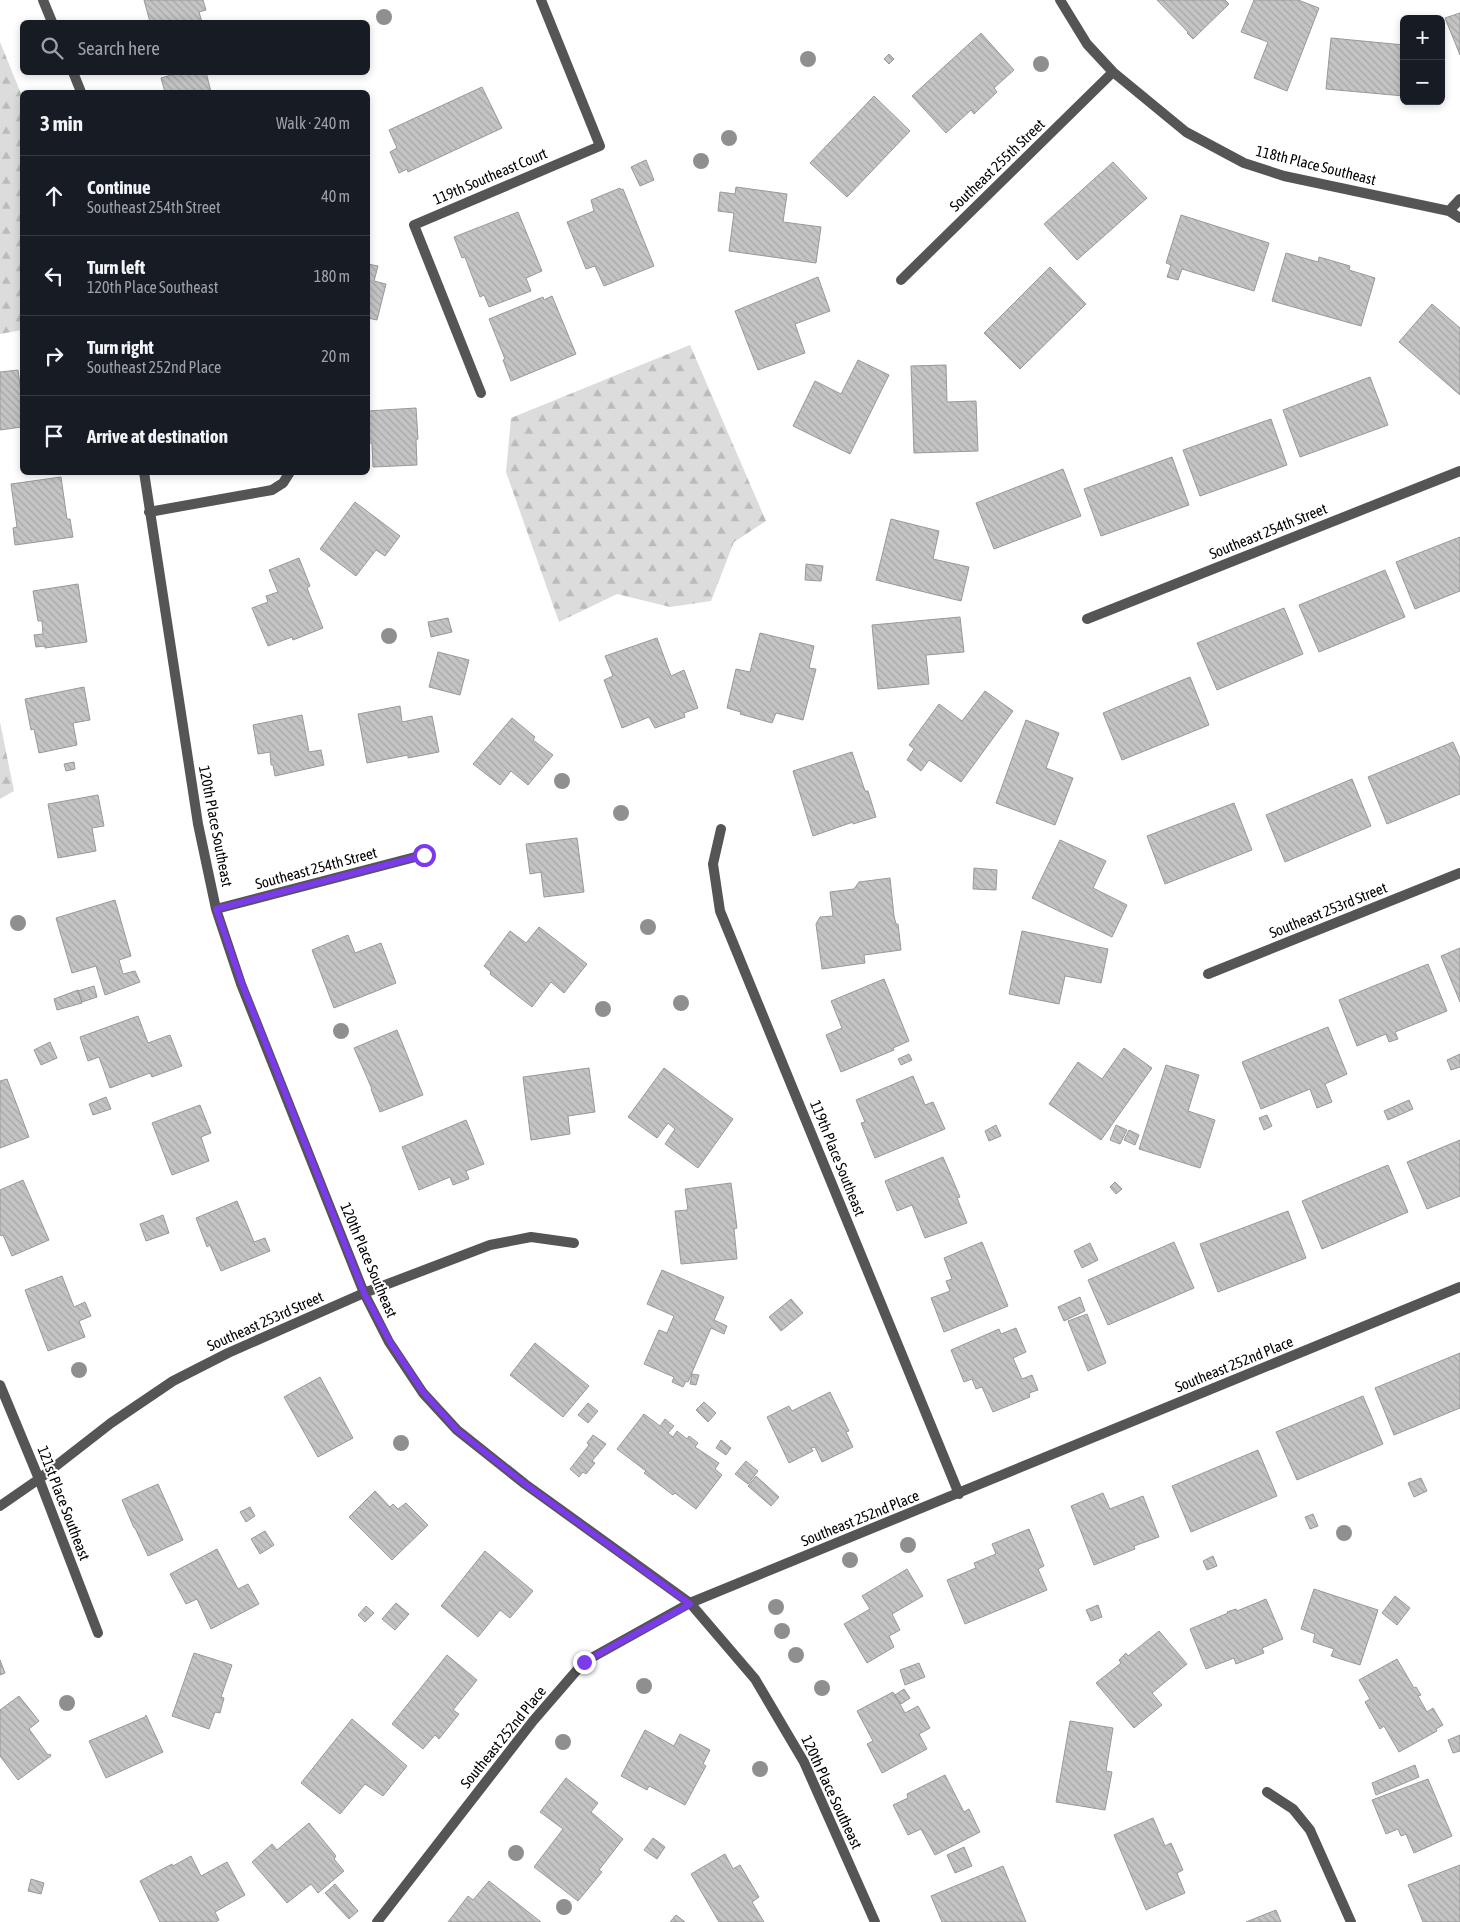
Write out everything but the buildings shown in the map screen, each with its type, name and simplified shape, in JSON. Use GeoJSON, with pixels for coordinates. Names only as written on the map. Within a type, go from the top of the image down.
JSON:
{"type":"FeatureCollection","features":[{"type":"Feature","properties":{"kind":"street"},"geometry":{"type":"LineString","coordinates":[[43,0],[51,20]]}},
{"type":"Feature","properties":{"kind":"street","name":"119th Southeast Court"},"geometry":{"type":"LineString","coordinates":[[481,393],[414,225],[600,146],[542,0]]}},
{"type":"Feature","properties":{"kind":"street","name":"118th Place Southeast"},"geometry":{"type":"LineString","coordinates":[[1060,0],[1087,44],[1114,72],[1186,132],[1244,163],[1284,176],[1450,211]]}},
{"type":"Feature","properties":{"kind":"street","name":"Southeast 255th Street"},"geometry":{"type":"LineString","coordinates":[[901,280],[1114,72]]}},
{"type":"Feature","properties":{"kind":"street"},"geometry":{"type":"LineString","coordinates":[[74,75],[80,90]]}},
{"type":"Feature","properties":{"kind":"street"},"geometry":{"type":"LineString","coordinates":[[1460,199],[1450,211],[1460,218]]}},
{"type":"Feature","properties":{"kind":"street","name":"Southeast 254th Street"},"geometry":{"type":"LineString","coordinates":[[1087,619],[1460,471]]}},
{"type":"Feature","properties":{"kind":"street","name":"120th Place Southeast"},"geometry":{"type":"LineString","coordinates":[[144,475],[198,824],[216,909],[242,984],[364,1293],[390,1342],[423,1392],[457,1430],[525,1484],[690,1604],[755,1679],[804,1762],[875,1922]]}},
{"type":"Feature","properties":{"kind":"street"},"geometry":{"type":"LineString","coordinates":[[149,512],[272,490],[283,482],[288,475]]}},
{"type":"Feature","properties":{"kind":"street","name":"119th Place Southeast"},"geometry":{"type":"LineString","coordinates":[[721,829],[714,864],[720,911],[959,1494]]}},
{"type":"Feature","properties":{"kind":"street","name":"Southeast 254th Street"},"geometry":{"type":"LineString","coordinates":[[216,909],[424,855]]}},
{"type":"Feature","properties":{"kind":"street","name":"Southeast 253rd Street"},"geometry":{"type":"LineString","coordinates":[[1208,974],[1460,873]]}},
{"type":"Feature","properties":{"kind":"street","name":"Southeast 253rd Street"},"geometry":{"type":"LineString","coordinates":[[0,1506],[39,1479],[111,1423],[173,1381],[228,1353],[364,1293],[490,1245],[531,1237],[574,1243]]}},
{"type":"Feature","properties":{"kind":"street","name":"Southeast 252nd Place"},"geometry":{"type":"LineString","coordinates":[[377,1922],[533,1721],[584,1662],[690,1604],[1460,1287]]}},
{"type":"Feature","properties":{"kind":"street","name":"121st Place Southeast"},"geometry":{"type":"LineString","coordinates":[[0,1385],[39,1479],[98,1633]]}},
{"type":"Feature","properties":{"kind":"street"},"geometry":{"type":"LineString","coordinates":[[1267,1792],[1293,1809],[1310,1830],[1351,1922]]}},
{"type":"Feature","properties":{"kind":"green space"},"geometry":{"type":"Polygon","coordinates":[[[0,42],[20,91],[20,330],[0,334],[0,42]]]}},
{"type":"Feature","properties":{"kind":"green space"},"geometry":{"type":"Polygon","coordinates":[[[690,345],[766,521],[734,542],[711,601],[670,607],[617,594],[559,622],[506,472],[511,418],[690,345]]]}},
{"type":"Feature","properties":{"kind":"green space"},"geometry":{"type":"Polygon","coordinates":[[[0,722],[14,791],[0,799],[0,722]]]}},
{"type":"Feature","properties":{"kind":"route"},"geometry":{"type":"LineString","coordinates":[[424,855],[216,909],[242,984],[364,1293],[390,1342],[423,1392],[457,1430],[525,1484],[690,1604],[584,1662]]}}]}
